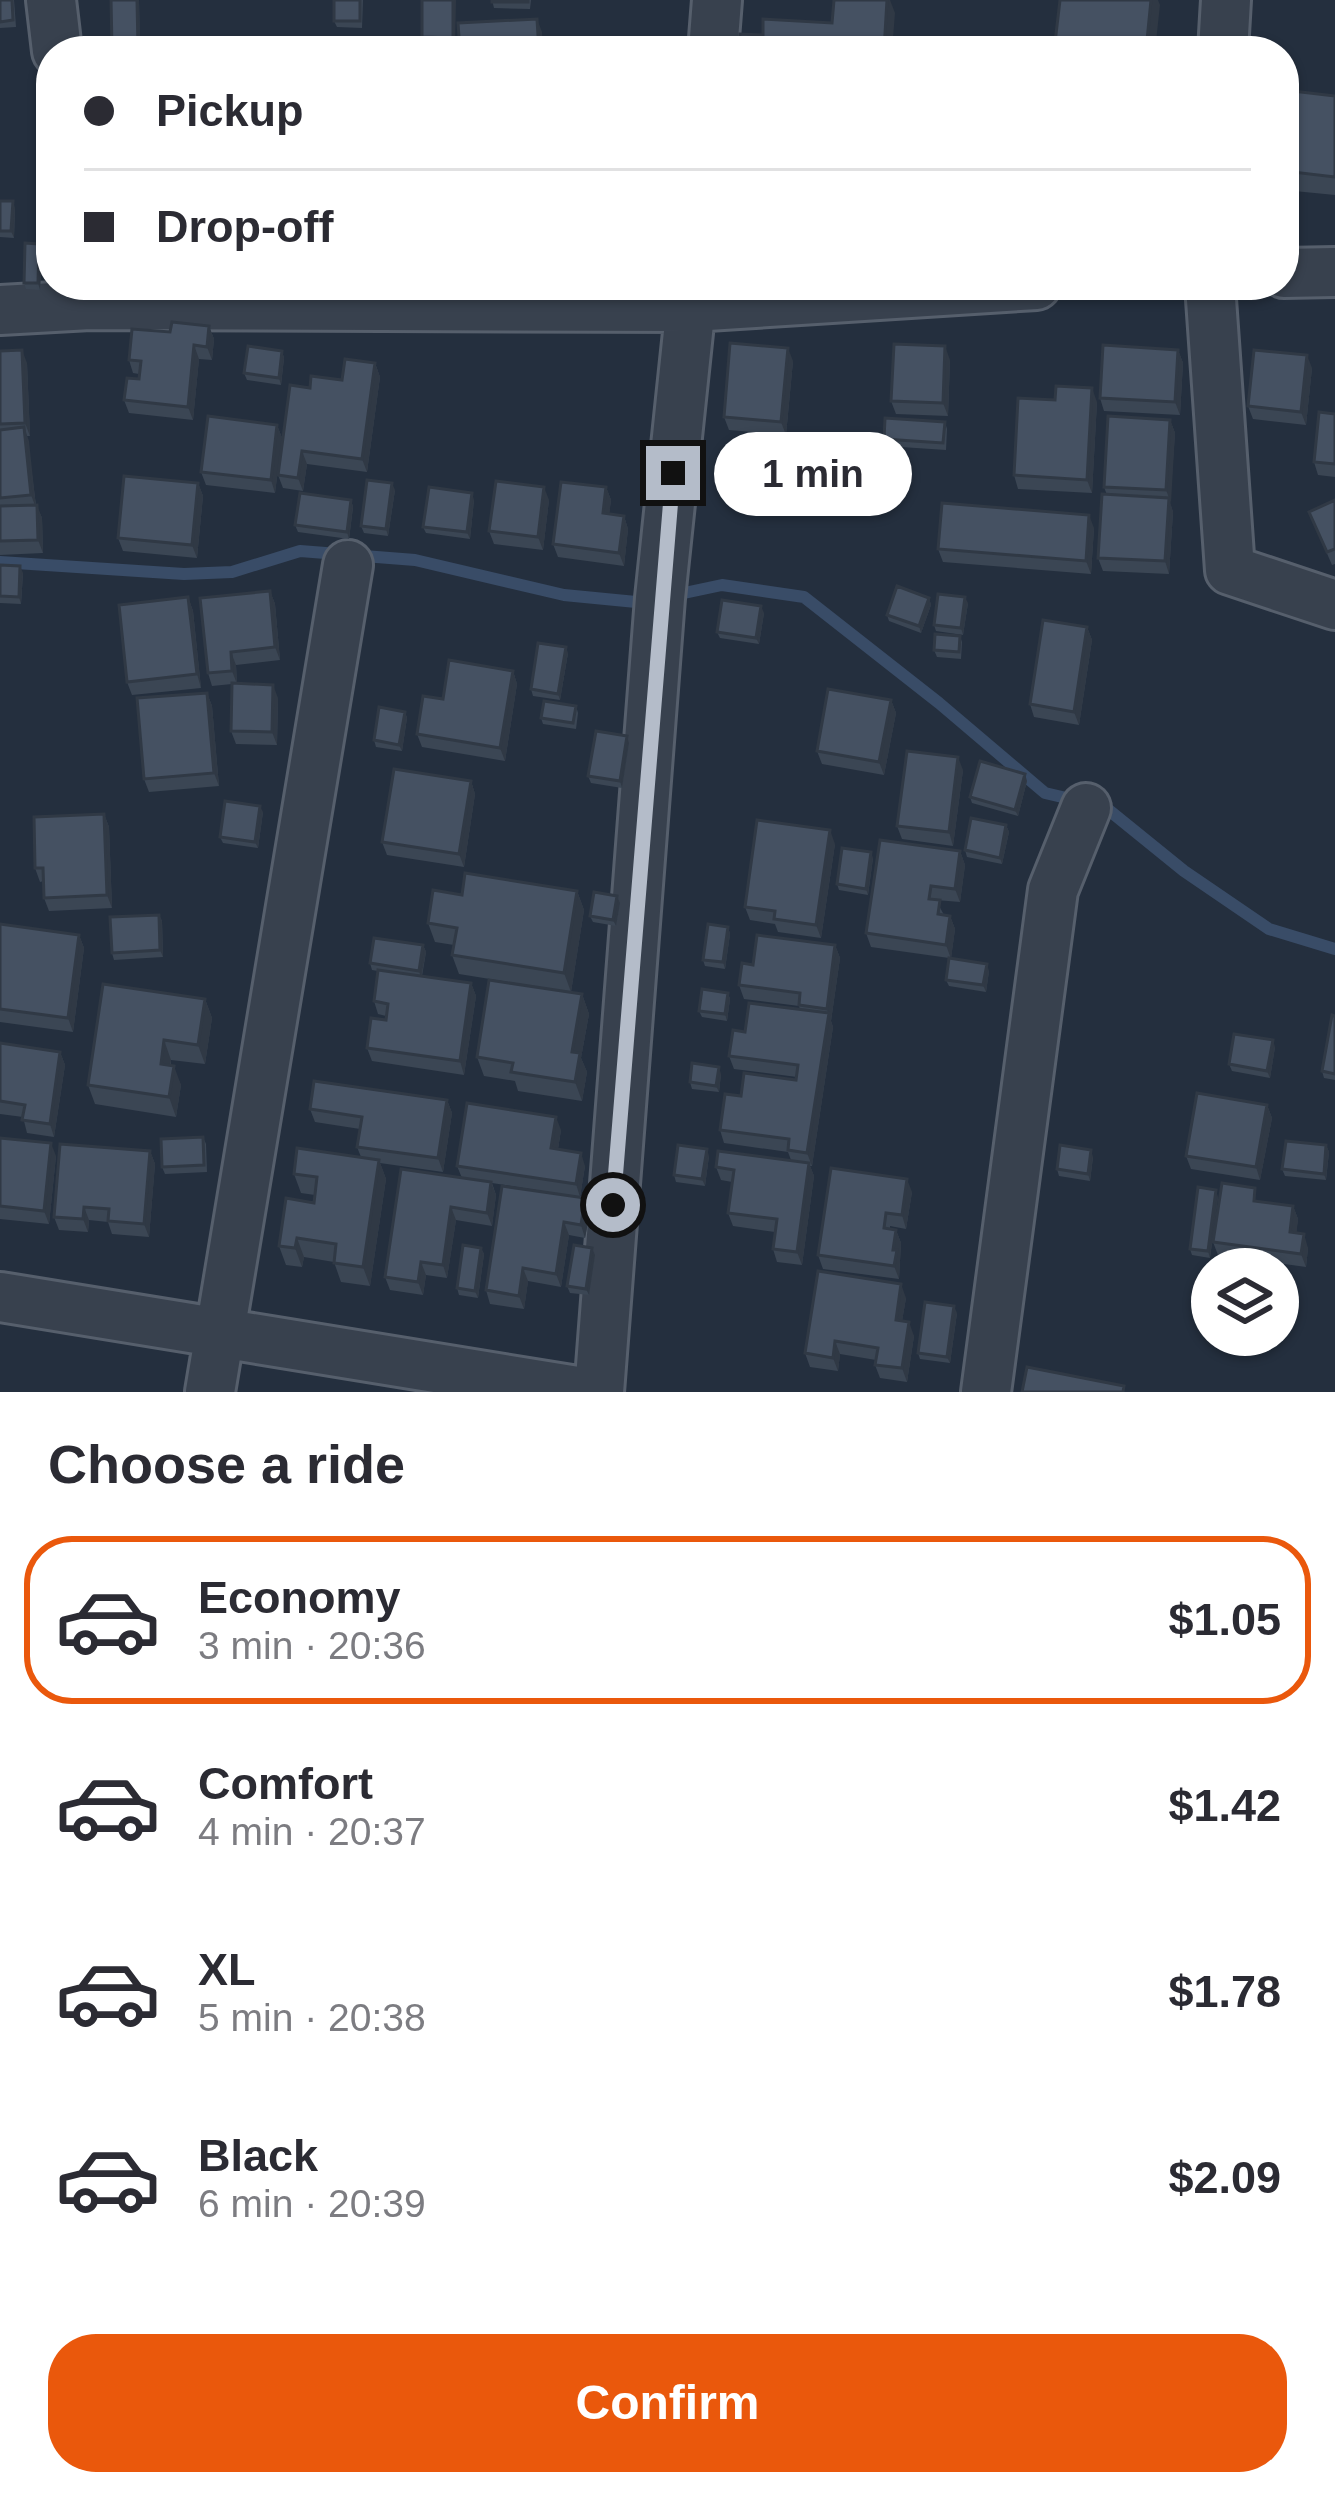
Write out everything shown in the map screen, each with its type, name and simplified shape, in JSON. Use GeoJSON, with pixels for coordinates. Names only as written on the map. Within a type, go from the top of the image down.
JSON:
{"type":"FeatureCollection","features":[{"type":"Feature","properties":{"kind":"street"},"geometry":{"type":"LineString","coordinates":[[51,0],[55,36]]}},
{"type":"Feature","properties":{"kind":"street"},"geometry":{"type":"LineString","coordinates":[[713,36],[717,0]]}},
{"type":"Feature","properties":{"kind":"street"},"geometry":{"type":"LineString","coordinates":[[1223,36],[1226,0]]}},
{"type":"Feature","properties":{"kind":"street"},"geometry":{"type":"LineString","coordinates":[[1299,273],[1335,272]]}},
{"type":"Feature","properties":{"kind":"street"},"geometry":{"type":"LineString","coordinates":[[0,310],[59,300]]}},
{"type":"Feature","properties":{"kind":"street"},"geometry":{"type":"LineString","coordinates":[[599,1392],[660,598],[692,300]]}},
{"type":"Feature","properties":{"kind":"street"},"geometry":{"type":"LineString","coordinates":[[1211,300],[1230,570],[1335,605]]}},
{"type":"Feature","properties":{"kind":"street"},"geometry":{"type":"LineString","coordinates":[[210,1392],[348,565]]}},
{"type":"Feature","properties":{"kind":"street"},"geometry":{"type":"LineString","coordinates":[[986,1392],[1053,890],[1086,808]]}},
{"type":"Feature","properties":{"kind":"street"},"geometry":{"type":"LineString","coordinates":[[0,1297],[583,1392]]}},
{"type":"Feature","properties":{"kind":"building"},"geometry":{"type":"Polygon","coordinates":[[[0,0],[12,0],[13,20],[0,22],[0,0]]]}},
{"type":"Feature","properties":{"kind":"building"},"geometry":{"type":"Polygon","coordinates":[[[111,0],[137,0],[138,36],[112,36],[111,0]]]}},
{"type":"Feature","properties":{"kind":"building"},"geometry":{"type":"Polygon","coordinates":[[[334,0],[360,0],[360,21],[334,21],[334,0]]]}},
{"type":"Feature","properties":{"kind":"building"},"geometry":{"type":"Polygon","coordinates":[[[422,0],[453,0],[453,36],[422,36],[422,0]]]}},
{"type":"Feature","properties":{"kind":"building"},"geometry":{"type":"Polygon","coordinates":[[[834,0],[887,0],[885,36],[740,36],[763,35],[763,19],[832,23],[834,0]]]}},
{"type":"Feature","properties":{"kind":"building"},"geometry":{"type":"Polygon","coordinates":[[[1060,0],[1151,0],[1147,36],[1056,36],[1060,0]]]}},
{"type":"Feature","properties":{"kind":"building"},"geometry":{"type":"Polygon","coordinates":[[[537,19],[538,36],[459,36],[458,23],[537,19]]]}},
{"type":"Feature","properties":{"kind":"building"},"geometry":{"type":"Polygon","coordinates":[[[1299,92],[1335,96],[1335,177],[1299,173],[1299,92]]]}},
{"type":"Feature","properties":{"kind":"building"},"geometry":{"type":"Polygon","coordinates":[[[0,201],[13,201],[11,231],[0,231],[0,201]]]}},
{"type":"Feature","properties":{"kind":"building"},"geometry":{"type":"Polygon","coordinates":[[[25,243],[36,244],[36,283],[24,283],[25,243]]]}},
{"type":"Feature","properties":{"kind":"building"},"geometry":{"type":"Polygon","coordinates":[[[172,322],[209,326],[207,347],[194,345],[188,407],[124,400],[127,378],[139,379],[141,361],[129,360],[132,329],[170,332],[172,322]]]}},
{"type":"Feature","properties":{"kind":"building"},"geometry":{"type":"Polygon","coordinates":[[[730,343],[788,348],[781,422],[724,417],[730,343]]]}},
{"type":"Feature","properties":{"kind":"building"},"geometry":{"type":"Polygon","coordinates":[[[894,344],[945,346],[943,403],[891,401],[894,344]]]}},
{"type":"Feature","properties":{"kind":"building"},"geometry":{"type":"Polygon","coordinates":[[[1103,345],[1178,350],[1175,402],[1100,398],[1103,345]]]}},
{"type":"Feature","properties":{"kind":"building"},"geometry":{"type":"Polygon","coordinates":[[[248,346],[282,351],[279,378],[244,373],[248,346]]]}},
{"type":"Feature","properties":{"kind":"building"},"geometry":{"type":"Polygon","coordinates":[[[22,350],[25,423],[0,424],[0,351],[22,350]]]}},
{"type":"Feature","properties":{"kind":"building"},"geometry":{"type":"Polygon","coordinates":[[[1254,350],[1307,355],[1301,412],[1248,406],[1254,350]]]}},
{"type":"Feature","properties":{"kind":"building"},"geometry":{"type":"Polygon","coordinates":[[[345,359],[375,363],[362,459],[302,451],[298,478],[278,475],[290,385],[310,388],[311,376],[342,380],[345,359]]]}},
{"type":"Feature","properties":{"kind":"building"},"geometry":{"type":"Polygon","coordinates":[[[1056,386],[1092,388],[1087,480],[1014,475],[1018,398],[1055,400],[1056,386]]]}},
{"type":"Feature","properties":{"kind":"building"},"geometry":{"type":"Polygon","coordinates":[[[1319,412],[1335,414],[1335,464],[1314,462],[1319,412]]]}},
{"type":"Feature","properties":{"kind":"building"},"geometry":{"type":"Polygon","coordinates":[[[208,416],[277,425],[271,480],[201,472],[208,416]]]}},
{"type":"Feature","properties":{"kind":"building"},"geometry":{"type":"Polygon","coordinates":[[[1108,416],[1170,420],[1166,490],[1104,487],[1108,416]]]}},
{"type":"Feature","properties":{"kind":"building"},"geometry":{"type":"Polygon","coordinates":[[[885,418],[945,422],[943,443],[884,439],[885,418]]]}},
{"type":"Feature","properties":{"kind":"building"},"geometry":{"type":"Polygon","coordinates":[[[24,427],[31,495],[0,498],[0,430],[24,427]]]}},
{"type":"Feature","properties":{"kind":"building"},"geometry":{"type":"Polygon","coordinates":[[[124,476],[198,483],[192,545],[118,538],[124,476]]]}},
{"type":"Feature","properties":{"kind":"building"},"geometry":{"type":"Polygon","coordinates":[[[367,480],[392,483],[386,529],[361,526],[367,480]]]}},
{"type":"Feature","properties":{"kind":"building"},"geometry":{"type":"Polygon","coordinates":[[[496,481],[544,487],[538,537],[489,531],[496,481]]]}},
{"type":"Feature","properties":{"kind":"building"},"geometry":{"type":"Polygon","coordinates":[[[561,482],[606,487],[603,513],[624,516],[619,553],[553,544],[561,482]]]}},
{"type":"Feature","properties":{"kind":"building"},"geometry":{"type":"Polygon","coordinates":[[[429,487],[472,493],[467,532],[423,527],[429,487]]]}},
{"type":"Feature","properties":{"kind":"building"},"geometry":{"type":"Polygon","coordinates":[[[300,493],[351,500],[347,532],[295,525],[300,493]]]}},
{"type":"Feature","properties":{"kind":"building"},"geometry":{"type":"Polygon","coordinates":[[[1102,494],[1169,498],[1165,561],[1098,558],[1102,494]]]}},
{"type":"Feature","properties":{"kind":"building"},"geometry":{"type":"Polygon","coordinates":[[[1335,500],[1335,549],[1327,552],[1309,512],[1335,500]]]}},
{"type":"Feature","properties":{"kind":"building"},"geometry":{"type":"Polygon","coordinates":[[[942,503],[1089,515],[1086,561],[938,549],[942,503]]]}},
{"type":"Feature","properties":{"kind":"building"},"geometry":{"type":"Polygon","coordinates":[[[37,505],[38,540],[0,541],[0,506],[37,505]]]}},
{"type":"Feature","properties":{"kind":"building"},"geometry":{"type":"Polygon","coordinates":[[[0,565],[20,566],[19,597],[0,596],[0,565]]]}},
{"type":"Feature","properties":{"kind":"building"},"geometry":{"type":"Polygon","coordinates":[[[897,586],[929,598],[919,626],[887,615],[897,586]]]}},
{"type":"Feature","properties":{"kind":"building"},"geometry":{"type":"Polygon","coordinates":[[[270,591],[275,647],[231,652],[232,671],[208,673],[200,598],[270,591]]]}},
{"type":"Feature","properties":{"kind":"building"},"geometry":{"type":"Polygon","coordinates":[[[938,594],[965,597],[961,628],[934,625],[938,594]]]}},
{"type":"Feature","properties":{"kind":"building"},"geometry":{"type":"Polygon","coordinates":[[[188,597],[197,674],[127,682],[119,605],[188,597]]]}},
{"type":"Feature","properties":{"kind":"building"},"geometry":{"type":"Polygon","coordinates":[[[722,600],[761,606],[756,638],[717,632],[722,600]]]}},
{"type":"Feature","properties":{"kind":"building"},"geometry":{"type":"Polygon","coordinates":[[[1043,620],[1087,627],[1074,712],[1030,704],[1043,620]]]}},
{"type":"Feature","properties":{"kind":"building"},"geometry":{"type":"Polygon","coordinates":[[[935,634],[960,636],[959,652],[934,650],[935,634]]]}},
{"type":"Feature","properties":{"kind":"building"},"geometry":{"type":"Polygon","coordinates":[[[538,643],[566,647],[558,694],[531,689],[538,643]]]}},
{"type":"Feature","properties":{"kind":"building"},"geometry":{"type":"Polygon","coordinates":[[[449,660],[513,671],[500,748],[417,734],[423,696],[443,699],[449,660]]]}},
{"type":"Feature","properties":{"kind":"building"},"geometry":{"type":"Polygon","coordinates":[[[232,683],[273,685],[272,732],[231,731],[232,683]]]}},
{"type":"Feature","properties":{"kind":"building"},"geometry":{"type":"Polygon","coordinates":[[[828,689],[891,700],[879,762],[817,751],[828,689]]]}},
{"type":"Feature","properties":{"kind":"building"},"geometry":{"type":"Polygon","coordinates":[[[207,693],[214,773],[144,779],[137,698],[207,693]]]}},
{"type":"Feature","properties":{"kind":"building"},"geometry":{"type":"Polygon","coordinates":[[[544,701],[576,706],[573,723],[541,718],[544,701]]]}},
{"type":"Feature","properties":{"kind":"building"},"geometry":{"type":"Polygon","coordinates":[[[379,707],[405,712],[399,745],[374,740],[379,707]]]}},
{"type":"Feature","properties":{"kind":"building"},"geometry":{"type":"Polygon","coordinates":[[[596,731],[627,736],[620,781],[588,776],[596,731]]]}},
{"type":"Feature","properties":{"kind":"building"},"geometry":{"type":"Polygon","coordinates":[[[907,751],[958,757],[949,832],[897,826],[907,751]]]}},
{"type":"Feature","properties":{"kind":"building"},"geometry":{"type":"Polygon","coordinates":[[[980,761],[1025,774],[1015,810],[970,797],[980,761]]]}},
{"type":"Feature","properties":{"kind":"building"},"geometry":{"type":"Polygon","coordinates":[[[394,769],[471,781],[459,854],[382,842],[394,769]]]}},
{"type":"Feature","properties":{"kind":"building"},"geometry":{"type":"Polygon","coordinates":[[[225,801],[260,806],[255,842],[220,837],[225,801]]]}},
{"type":"Feature","properties":{"kind":"building"},"geometry":{"type":"Polygon","coordinates":[[[104,814],[107,895],[44,898],[43,868],[35,868],[34,817],[104,814]]]}},
{"type":"Feature","properties":{"kind":"building"},"geometry":{"type":"Polygon","coordinates":[[[971,818],[1006,825],[1000,858],[965,850],[971,818]]]}},
{"type":"Feature","properties":{"kind":"building"},"geometry":{"type":"Polygon","coordinates":[[[757,820],[830,830],[816,925],[774,919],[775,911],[745,907],[757,820]]]}},
{"type":"Feature","properties":{"kind":"building"},"geometry":{"type":"Polygon","coordinates":[[[880,840],[960,851],[955,889],[931,886],[929,899],[940,900],[938,914],[950,916],[946,945],[866,933],[880,840]]]}},
{"type":"Feature","properties":{"kind":"building"},"geometry":{"type":"Polygon","coordinates":[[[842,848],[871,852],[866,889],[837,884],[842,848]]]}},
{"type":"Feature","properties":{"kind":"building"},"geometry":{"type":"Polygon","coordinates":[[[465,873],[577,891],[564,973],[452,955],[457,928],[428,923],[433,890],[462,895],[465,873]]]}},
{"type":"Feature","properties":{"kind":"building"},"geometry":{"type":"Polygon","coordinates":[[[594,892],[617,896],[613,920],[590,916],[594,892]]]}},
{"type":"Feature","properties":{"kind":"building"},"geometry":{"type":"Polygon","coordinates":[[[159,915],[160,950],[112,953],[110,917],[159,915]]]}},
{"type":"Feature","properties":{"kind":"building"},"geometry":{"type":"Polygon","coordinates":[[[0,924],[79,935],[68,1018],[0,1009],[0,924]]]}},
{"type":"Feature","properties":{"kind":"building"},"geometry":{"type":"Polygon","coordinates":[[[708,924],[728,927],[723,962],[703,960],[708,924]]]}},
{"type":"Feature","properties":{"kind":"building"},"geometry":{"type":"Polygon","coordinates":[[[757,935],[835,945],[827,1009],[799,1005],[800,993],[739,985],[742,963],[753,965],[757,935]]]}},
{"type":"Feature","properties":{"kind":"building"},"geometry":{"type":"Polygon","coordinates":[[[374,938],[423,945],[419,971],[370,963],[374,938]]]}},
{"type":"Feature","properties":{"kind":"building"},"geometry":{"type":"Polygon","coordinates":[[[949,958],[987,964],[983,985],[946,980],[949,958]]]}},
{"type":"Feature","properties":{"kind":"building"},"geometry":{"type":"Polygon","coordinates":[[[378,970],[471,983],[460,1061],[367,1048],[371,1018],[386,1020],[388,1004],[374,1001],[378,970]]]}},
{"type":"Feature","properties":{"kind":"building"},"geometry":{"type":"Polygon","coordinates":[[[489,980],[582,994],[572,1052],[580,1053],[575,1082],[511,1072],[513,1063],[477,1057],[489,980]]]}},
{"type":"Feature","properties":{"kind":"building"},"geometry":{"type":"Polygon","coordinates":[[[103,984],[205,999],[198,1045],[164,1040],[161,1064],[174,1066],[169,1097],[88,1085],[103,984]]]}},
{"type":"Feature","properties":{"kind":"building"},"geometry":{"type":"Polygon","coordinates":[[[702,989],[728,993],[725,1014],[699,1011],[702,989]]]}},
{"type":"Feature","properties":{"kind":"building"},"geometry":{"type":"Polygon","coordinates":[[[749,1003],[829,1013],[807,1153],[788,1150],[789,1139],[720,1130],[725,1094],[741,1096],[744,1073],[796,1080],[798,1065],[729,1056],[733,1030],[745,1032],[749,1003]]]}},
{"type":"Feature","properties":{"kind":"building"},"geometry":{"type":"Polygon","coordinates":[[[1335,1016],[1335,1074],[1322,1071],[1335,1016]]]}},
{"type":"Feature","properties":{"kind":"building"},"geometry":{"type":"Polygon","coordinates":[[[1234,1034],[1273,1040],[1267,1071],[1229,1064],[1234,1034]]]}},
{"type":"Feature","properties":{"kind":"building"},"geometry":{"type":"Polygon","coordinates":[[[0,1043],[60,1052],[50,1124],[22,1120],[25,1105],[0,1101],[0,1043]]]}},
{"type":"Feature","properties":{"kind":"building"},"geometry":{"type":"Polygon","coordinates":[[[692,1063],[719,1067],[716,1086],[690,1082],[692,1063]]]}},
{"type":"Feature","properties":{"kind":"building"},"geometry":{"type":"Polygon","coordinates":[[[314,1081],[447,1100],[438,1158],[357,1147],[362,1117],[310,1109],[314,1081]]]}},
{"type":"Feature","properties":{"kind":"building"},"geometry":{"type":"Polygon","coordinates":[[[1197,1093],[1267,1105],[1256,1167],[1186,1156],[1197,1093]]]}},
{"type":"Feature","properties":{"kind":"building"},"geometry":{"type":"Polygon","coordinates":[[[467,1103],[556,1117],[551,1148],[581,1153],[576,1184],[457,1166],[467,1103]]]}},
{"type":"Feature","properties":{"kind":"building"},"geometry":{"type":"Polygon","coordinates":[[[203,1137],[204,1165],[162,1167],[161,1139],[203,1137]]]}},
{"type":"Feature","properties":{"kind":"building"},"geometry":{"type":"Polygon","coordinates":[[[0,1138],[51,1143],[44,1211],[0,1206],[0,1138]]]}},
{"type":"Feature","properties":{"kind":"building"},"geometry":{"type":"Polygon","coordinates":[[[1286,1141],[1326,1145],[1324,1174],[1282,1169],[1286,1141]]]}},
{"type":"Feature","properties":{"kind":"building"},"geometry":{"type":"Polygon","coordinates":[[[60,1144],[150,1151],[144,1224],[108,1221],[109,1209],[84,1207],[83,1219],[54,1217],[60,1144]]]}},
{"type":"Feature","properties":{"kind":"building"},"geometry":{"type":"Polygon","coordinates":[[[678,1145],[707,1149],[702,1179],[674,1175],[678,1145]]]}},
{"type":"Feature","properties":{"kind":"building"},"geometry":{"type":"Polygon","coordinates":[[[1060,1145],[1091,1150],[1088,1174],[1057,1169],[1060,1145]]]}},
{"type":"Feature","properties":{"kind":"building"},"geometry":{"type":"Polygon","coordinates":[[[297,1148],[379,1160],[363,1267],[334,1263],[336,1244],[297,1238],[295,1248],[279,1246],[286,1198],[314,1203],[317,1177],[294,1174],[297,1148]]]}},
{"type":"Feature","properties":{"kind":"building"},"geometry":{"type":"Polygon","coordinates":[[[718,1151],[809,1163],[797,1252],[773,1249],[777,1219],[728,1213],[734,1170],[716,1167],[718,1151]]]}},
{"type":"Feature","properties":{"kind":"building"},"geometry":{"type":"Polygon","coordinates":[[[831,1168],[907,1179],[902,1215],[886,1213],[884,1228],[896,1230],[894,1266],[818,1255],[831,1168]]]}},
{"type":"Feature","properties":{"kind":"building"},"geometry":{"type":"Polygon","coordinates":[[[401,1169],[491,1182],[487,1213],[451,1207],[443,1265],[421,1262],[418,1282],[385,1277],[401,1169]]]}},
{"type":"Feature","properties":{"kind":"building"},"geometry":{"type":"Polygon","coordinates":[[[1222,1183],[1255,1188],[1254,1201],[1293,1206],[1290,1232],[1304,1234],[1301,1254],[1299,1248],[1213,1242],[1222,1183]]]}},
{"type":"Feature","properties":{"kind":"building"},"geometry":{"type":"Polygon","coordinates":[[[502,1186],[585,1198],[581,1225],[564,1222],[556,1274],[523,1268],[519,1296],[486,1290],[502,1186]]]}},
{"type":"Feature","properties":{"kind":"building"},"geometry":{"type":"Polygon","coordinates":[[[1198,1187],[1216,1190],[1208,1248],[1190,1249],[1198,1187]]]}},
{"type":"Feature","properties":{"kind":"building"},"geometry":{"type":"Polygon","coordinates":[[[463,1245],[481,1248],[475,1291],[457,1288],[463,1245]]]}},
{"type":"Feature","properties":{"kind":"building"},"geometry":{"type":"Polygon","coordinates":[[[574,1245],[592,1248],[586,1289],[567,1286],[574,1245]]]}},
{"type":"Feature","properties":{"kind":"building"},"geometry":{"type":"Polygon","coordinates":[[[818,1271],[901,1284],[896,1320],[909,1322],[902,1368],[875,1365],[878,1348],[835,1341],[833,1358],[805,1353],[818,1271]]]}},
{"type":"Feature","properties":{"kind":"building"},"geometry":{"type":"Polygon","coordinates":[[[925,1302],[954,1306],[947,1357],[918,1353],[925,1302]]]}},
{"type":"Feature","properties":{"kind":"building"},"geometry":{"type":"Polygon","coordinates":[[[1027,1367],[1124,1386],[1123,1392],[1022,1392],[1027,1367]]]}},
{"type":"Feature","properties":{"kind":"waterway"},"geometry":{"type":"LineString","coordinates":[[0,562],[184,574],[232,572],[300,551],[415,560],[564,595],[650,600]]}},
{"type":"Feature","properties":{"kind":"waterway"},"geometry":{"type":"LineString","coordinates":[[670,596],[722,585],[804,597],[1045,793],[1105,807],[1184,871],[1269,929],[1335,949]]}},
{"type":"Feature","properties":{"kind":"route"},"geometry":{"type":"LineString","coordinates":[[613,1205],[673,473]]}}]}
